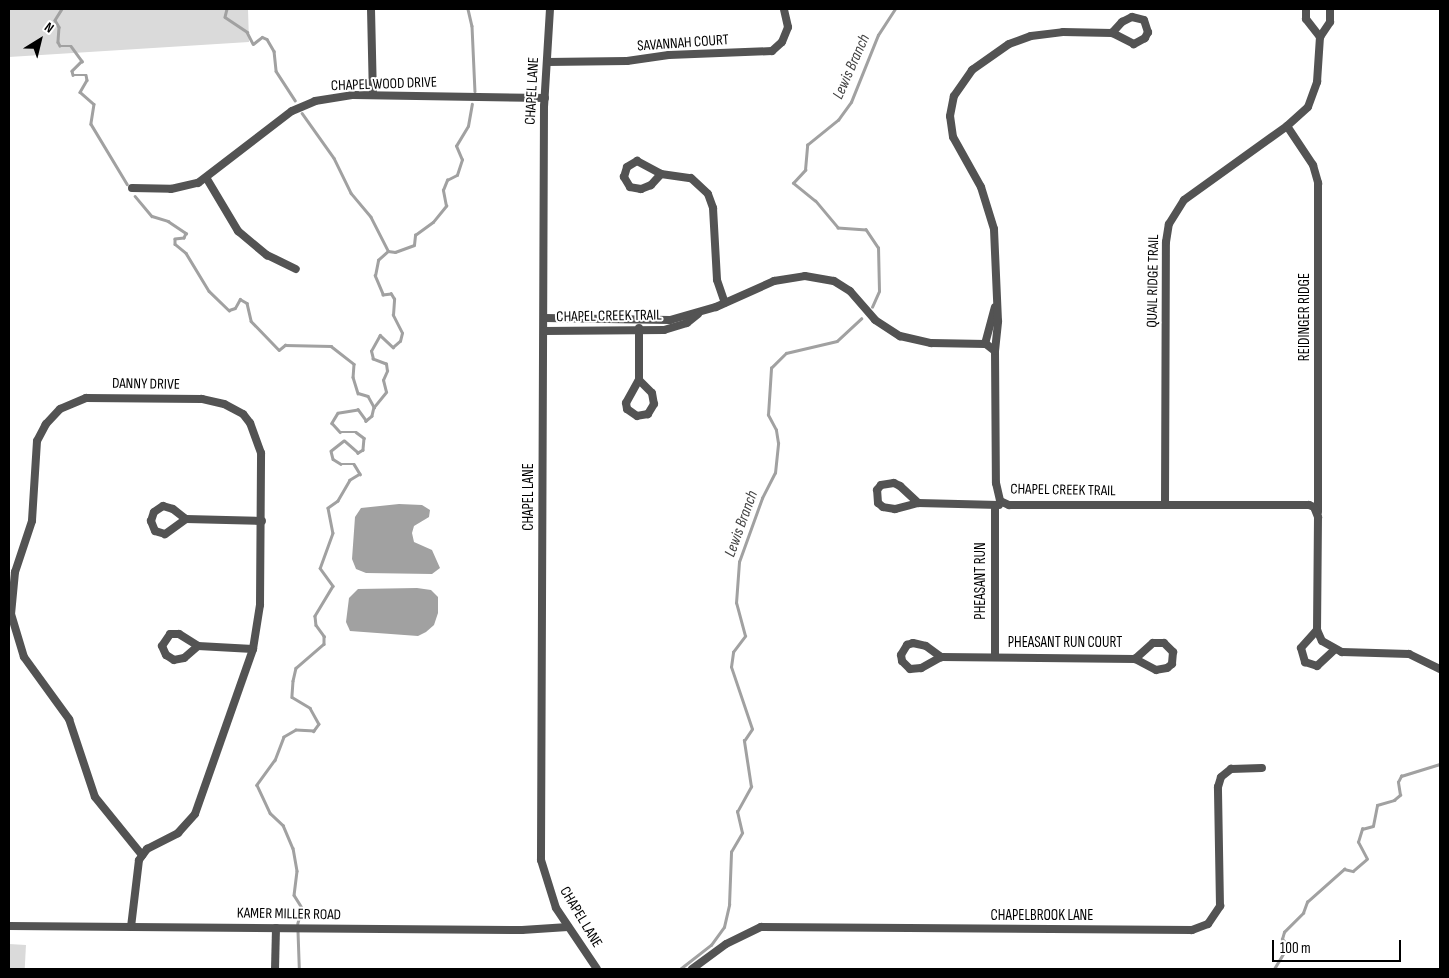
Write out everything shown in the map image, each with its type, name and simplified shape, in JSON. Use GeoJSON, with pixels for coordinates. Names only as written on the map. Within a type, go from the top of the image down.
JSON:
{"type":"FeatureCollection","features":[{"type":"Feature","properties":{"kind":"street"},"geometry":{"type":"LineString","coordinates":[[371,9],[373,95]]}},
{"type":"Feature","properties":{"kind":"street","name":"CHAPEL LANE"},"geometry":{"type":"LineString","coordinates":[[550,9],[545,98],[541,860],[549,893],[568,927],[597,969]]}},
{"type":"Feature","properties":{"kind":"street","name":"SAVANNAH COURT"},"geometry":{"type":"LineString","coordinates":[[547,62],[626,61],[669,55],[772,51],[782,42],[788,27],[784,9]]}},
{"type":"Feature","properties":{"kind":"street"},"geometry":{"type":"LineString","coordinates":[[1306,9],[1306,19],[1320,37]]}},
{"type":"Feature","properties":{"kind":"street","name":"QUAIL RIDGE TRAIL"},"geometry":{"type":"LineString","coordinates":[[1165,504],[1166,242],[1169,224],[1184,200],[1287,126],[1308,107],[1315,91],[1320,37],[1330,22],[1330,9]]}},
{"type":"Feature","properties":{"kind":"street"},"geometry":{"type":"LineString","coordinates":[[995,352],[997,297],[993,224],[981,187],[953,137],[950,116],[954,96],[976,66],[1009,44],[1031,36],[1063,32],[1112,33],[1134,44],[1145,38],[1147,26],[1144,20],[1132,16],[1122,22],[1112,33]]}},
{"type":"Feature","properties":{"kind":"street","name":"CHAPEL WOOD DRIVE"},"geometry":{"type":"LineString","coordinates":[[132,188],[179,188],[207,179],[273,125],[304,104],[336,97],[373,95],[545,98]]}},
{"type":"Feature","properties":{"kind":"street","name":"REIDINGER RIDGE"},"geometry":{"type":"LineString","coordinates":[[1287,126],[1313,165],[1318,189],[1318,517]]}},
{"type":"Feature","properties":{"kind":"street"},"geometry":{"type":"LineString","coordinates":[[661,174],[651,185],[641,190],[630,187],[624,177],[627,167],[638,161],[661,174],[691,178],[708,194],[713,208],[717,280],[725,303]]}},
{"type":"Feature","properties":{"kind":"street"},"geometry":{"type":"LineString","coordinates":[[207,179],[238,231],[267,255],[296,269]]}},
{"type":"Feature","properties":{"kind":"street","name":"CHAPEL CREEK TRAIL"},"geometry":{"type":"LineString","coordinates":[[545,318],[670,320],[699,313],[774,281],[815,276],[843,285],[875,320],[900,336],[931,343],[985,344]]}},
{"type":"Feature","properties":{"kind":"street"},"geometry":{"type":"LineString","coordinates":[[995,352],[985,344],[997,297]]}},
{"type":"Feature","properties":{"kind":"street","name":"CHAPEL CREEK TRAIL"},"geometry":{"type":"LineString","coordinates":[[544,331],[640,331],[681,326],[699,313]]}},
{"type":"Feature","properties":{"kind":"street"},"geometry":{"type":"LineString","coordinates":[[639,321],[639,380],[626,404],[631,414],[643,416],[652,410],[654,399],[639,380]]}},
{"type":"Feature","properties":{"kind":"street","name":"CHAPEL CREEK TRAIL"},"geometry":{"type":"LineString","coordinates":[[995,352],[997,490],[1000,501],[1009,505],[1303,504],[1314,507],[1318,517]]}},
{"type":"Feature","properties":{"kind":"street","name":"DANNY DRIVE"},"geometry":{"type":"LineString","coordinates":[[109,397],[202,399],[234,408],[250,422],[259,442],[262,521],[260,605],[253,649],[195,814],[178,833],[142,855],[95,797],[64,709],[30,667],[19,647],[13,625],[10,588],[32,521],[37,442],[53,416],[77,400],[109,397]]}},
{"type":"Feature","properties":{"kind":"street"},"geometry":{"type":"LineString","coordinates":[[918,503],[894,483],[881,485],[877,490],[878,503],[889,510],[918,503],[1009,505]]}},
{"type":"Feature","properties":{"kind":"street","name":"PHEASANT RUN"},"geometry":{"type":"LineString","coordinates":[[995,505],[995,657]]}},
{"type":"Feature","properties":{"kind":"street"},"geometry":{"type":"LineString","coordinates":[[186,519],[166,534],[155,531],[151,521],[154,512],[163,506],[173,509],[186,519],[262,521]]}},
{"type":"Feature","properties":{"kind":"street"},"geometry":{"type":"LineString","coordinates":[[1318,517],[1317,630],[1322,641],[1334,650],[1409,654],[1440,669]]}},
{"type":"Feature","properties":{"kind":"street"},"geometry":{"type":"LineString","coordinates":[[1317,630],[1301,648],[1305,662],[1317,666],[1334,650]]}},
{"type":"Feature","properties":{"kind":"street"},"geometry":{"type":"LineString","coordinates":[[198,646],[184,658],[174,660],[166,655],[162,646],[166,637],[174,633],[198,646],[253,649]]}},
{"type":"Feature","properties":{"kind":"street","name":"PHEASANT RUN COURT"},"geometry":{"type":"LineString","coordinates":[[941,657],[1135,659],[1162,671],[1172,664],[1174,658],[1169,646],[1158,642],[1148,646],[1135,659]]}},
{"type":"Feature","properties":{"kind":"street"},"geometry":{"type":"LineString","coordinates":[[913,643],[926,646],[941,657],[916,670],[905,666],[901,655],[907,645],[913,643]]}},
{"type":"Feature","properties":{"kind":"street","name":"CHAPELBROOK LANE"},"geometry":{"type":"LineString","coordinates":[[692,969],[726,944],[761,927],[1192,930],[1208,924],[1220,906],[1218,787],[1220,777],[1231,769],[1262,768]]}},
{"type":"Feature","properties":{"kind":"street"},"geometry":{"type":"LineString","coordinates":[[131,927],[134,880],[142,855]]}},
{"type":"Feature","properties":{"kind":"street","name":"KAMER MILLER ROAD"},"geometry":{"type":"LineString","coordinates":[[9,926],[522,930],[568,927]]}},
{"type":"Feature","properties":{"kind":"street"},"geometry":{"type":"LineString","coordinates":[[275,969],[276,928]]}},
{"type":"Feature","properties":{"kind":"shaded area"},"geometry":{"type":"Polygon","coordinates":[[[9,9],[248,9],[249,42],[9,57],[9,9]]]}},
{"type":"Feature","properties":{"kind":"shaded area"},"geometry":{"type":"Polygon","coordinates":[[[399,504],[422,505],[430,510],[429,517],[414,526],[412,533],[414,542],[432,550],[440,568],[432,574],[366,573],[356,569],[352,559],[355,517],[361,508],[399,504]]]}},
{"type":"Feature","properties":{"kind":"shaded area"},"geometry":{"type":"Polygon","coordinates":[[[417,588],[431,590],[438,597],[438,613],[434,625],[426,632],[418,636],[350,631],[346,622],[349,598],[358,589],[417,588]]]}},
{"type":"Feature","properties":{"kind":"shaded area"},"geometry":{"type":"Polygon","coordinates":[[[9,944],[26,945],[25,969],[9,969],[9,944]]]}},
{"type":"Feature","properties":{"kind":"waterway"},"geometry":{"type":"LineString","coordinates":[[62,9],[55,20],[59,27],[58,42],[60,46],[71,46],[82,61],[72,71],[73,75],[86,75],[87,80],[80,92],[94,104],[91,124],[127,184]]}},
{"type":"Feature","properties":{"kind":"waterway"},"geometry":{"type":"LineString","coordinates":[[227,9],[225,17],[247,32],[253,44],[262,37],[267,39],[274,51],[276,71],[295,100]]}},
{"type":"Feature","properties":{"kind":"waterway"},"geometry":{"type":"LineString","coordinates":[[468,9],[472,26],[475,91]]}},
{"type":"Feature","properties":{"kind":"waterway","name":"Lewis Branch"},"geometry":{"type":"LineString","coordinates":[[872,307],[879,291],[878,248],[866,230],[838,228],[815,201],[793,183],[805,170],[807,145],[838,120],[851,102],[878,35],[895,9]]}},
{"type":"Feature","properties":{"kind":"waterway"},"geometry":{"type":"LineString","coordinates":[[388,251],[395,252],[414,245],[415,235],[433,222],[446,206],[443,190],[447,180],[457,175],[462,160],[456,146],[468,126],[472,104]]}},
{"type":"Feature","properties":{"kind":"waterway"},"geometry":{"type":"LineString","coordinates":[[302,113],[334,158],[351,193],[371,217],[388,251]]}},
{"type":"Feature","properties":{"kind":"waterway"},"geometry":{"type":"LineString","coordinates":[[135,196],[152,216],[168,221],[186,233],[184,238],[175,239],[175,244],[186,253],[209,291],[229,310],[235,308],[240,299],[247,303],[251,321],[279,350],[285,345],[331,346],[354,364],[353,377],[358,393],[368,396],[374,407],[372,416],[366,421],[358,410],[338,413],[332,423],[340,432],[356,432],[364,438],[363,450],[358,453],[344,441],[331,451],[333,459],[341,464],[354,464],[360,474],[350,480],[338,501],[328,508],[333,533],[320,568],[333,586],[315,616],[316,625],[324,636],[324,644],[296,668],[293,681],[292,697],[310,708],[319,724],[314,731],[296,730],[284,737],[275,760],[257,785],[270,813],[283,825],[293,848],[297,871],[294,895],[302,908],[298,923]]}},
{"type":"Feature","properties":{"kind":"waterway"},"geometry":{"type":"LineString","coordinates":[[374,407],[386,392],[383,380],[387,371],[386,364],[373,359],[371,351],[380,335],[393,347],[400,341],[402,333],[393,315],[394,299],[391,294],[383,295],[375,276],[378,260],[388,251]]}},
{"type":"Feature","properties":{"kind":"waterway","name":"Lewis Branch"},"geometry":{"type":"LineString","coordinates":[[680,969],[711,945],[724,927],[729,905],[731,852],[742,833],[737,812],[751,787],[744,741],[752,729],[731,667],[733,652],[745,636],[736,603],[739,562],[762,498],[775,473],[778,443],[776,430],[768,415],[771,368],[786,353],[837,341],[861,319]]}},
{"type":"Feature","properties":{"kind":"waterway"},"geometry":{"type":"LineString","coordinates":[[1274,969],[1288,946],[1282,939],[1284,932],[1303,913],[1307,902],[1344,869],[1353,871],[1367,859],[1358,842],[1362,829],[1373,826],[1377,805],[1394,800],[1400,795],[1398,782],[1401,776],[1440,764]]}},
{"type":"Feature","properties":{"kind":"waterway"},"geometry":{"type":"LineString","coordinates":[[298,931],[299,969]]}}]}
